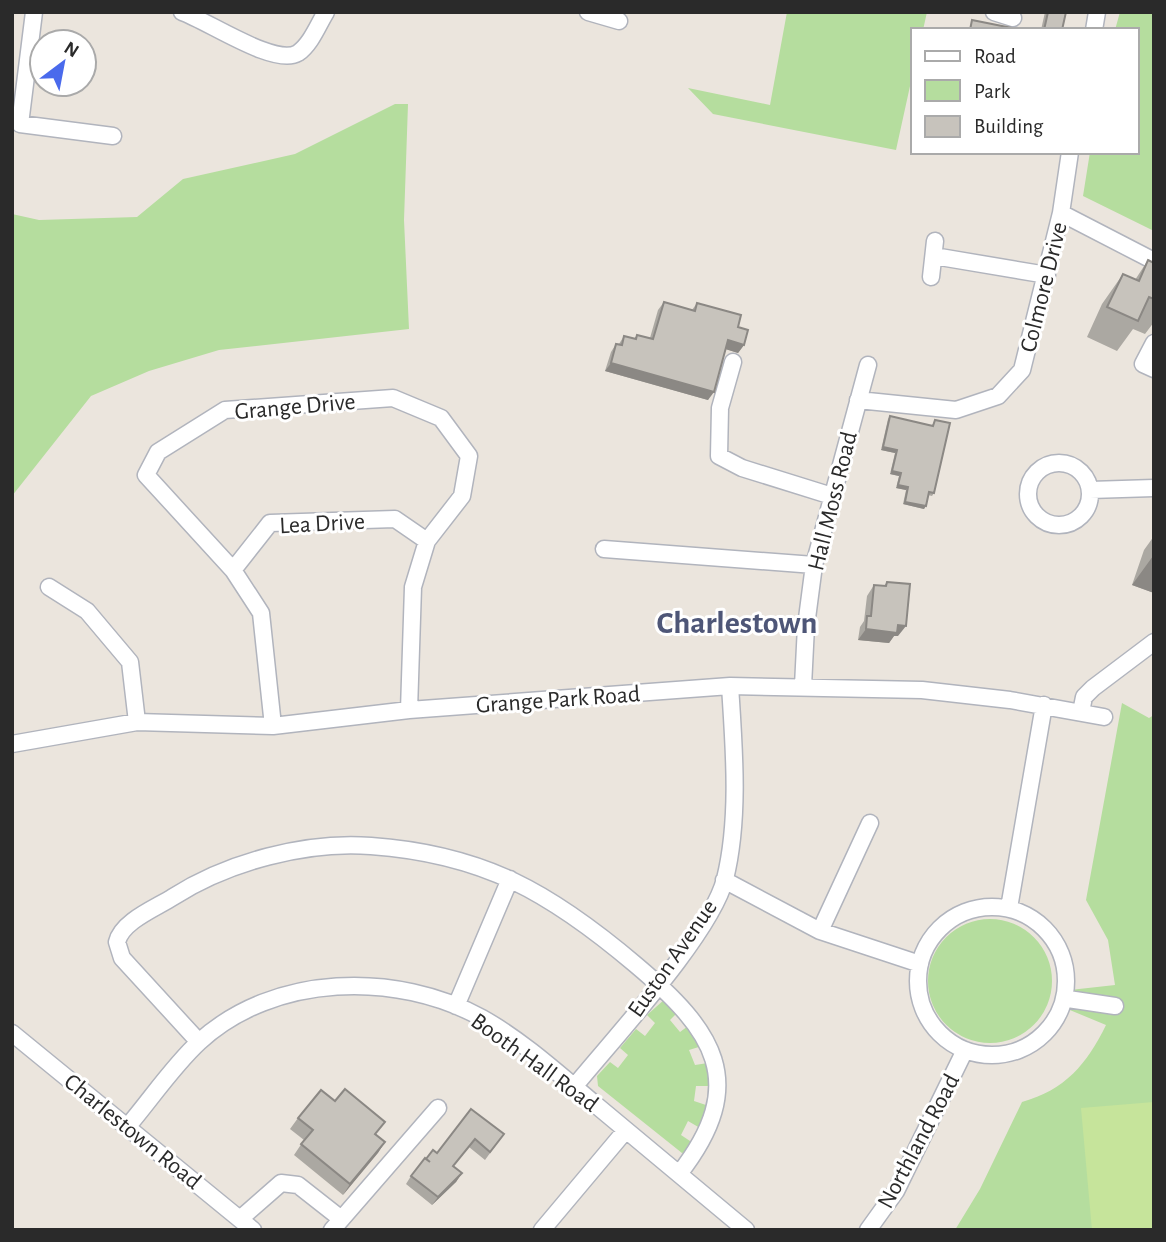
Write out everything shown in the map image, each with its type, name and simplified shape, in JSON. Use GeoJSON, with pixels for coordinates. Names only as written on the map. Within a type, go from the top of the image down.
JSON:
{"type":"FeatureCollection","features":[{"type":"Feature","properties":{"kind":"street"},"geometry":{"type":"LineString","coordinates":[[34,12],[20,124],[113,136]]}},
{"type":"Feature","properties":{"kind":"street"},"geometry":{"type":"LineString","coordinates":[[182,12],[283,57],[304,48],[326,12]]}},
{"type":"Feature","properties":{"kind":"street"},"geometry":{"type":"LineString","coordinates":[[588,12],[619,21]]}},
{"type":"Feature","properties":{"kind":"street"},"geometry":{"type":"LineString","coordinates":[[994,12],[1013,18]]}},
{"type":"Feature","properties":{"kind":"street","name":"Colmore Drive"},"geometry":{"type":"LineString","coordinates":[[858,400],[956,410],[998,396],[1022,370],[1047,275],[1070,154]]}},
{"type":"Feature","properties":{"kind":"street"},"geometry":{"type":"LineString","coordinates":[[1060,213],[1154,261]]}},
{"type":"Feature","properties":{"kind":"street"},"geometry":{"type":"LineString","coordinates":[[930,277],[935,248],[1047,275]]}},
{"type":"Feature","properties":{"kind":"street"},"geometry":{"type":"LineString","coordinates":[[1154,343],[1143,364],[1154,369]]}},
{"type":"Feature","properties":{"kind":"street"},"geometry":{"type":"LineString","coordinates":[[733,362],[720,408],[719,456],[742,468],[832,496]]}},
{"type":"Feature","properties":{"kind":"street","name":"Hall Moss Road"},"geometry":{"type":"LineString","coordinates":[[803,686],[814,565],[868,365]]}},
{"type":"Feature","properties":{"kind":"street","name":"Grange Drive"},"geometry":{"type":"LineString","coordinates":[[273,726],[261,613],[233,570],[146,475],[158,452],[225,410],[393,398],[441,418],[469,456],[462,496],[427,541],[413,587],[409,710]]}},
{"type":"Feature","properties":{"kind":"street"},"geometry":{"type":"LineString","coordinates":[[1090,490],[1154,488]]}},
{"type":"Feature","properties":{"kind":"street","name":"Lea Drive"},"geometry":{"type":"LineString","coordinates":[[233,570],[270,523],[395,519],[427,541]]}},
{"type":"Feature","properties":{"kind":"street"},"geometry":{"type":"LineString","coordinates":[[604,549],[814,565]]}},
{"type":"Feature","properties":{"kind":"street"},"geometry":{"type":"LineString","coordinates":[[49,587],[87,611],[130,662],[136,722]]}},
{"type":"Feature","properties":{"kind":"street"},"geometry":{"type":"LineString","coordinates":[[1081,712],[1084,697],[1093,688],[1154,642]]}},
{"type":"Feature","properties":{"kind":"street","name":"Grange Park Road"},"geometry":{"type":"LineString","coordinates":[[12,744],[136,722],[273,726],[409,710],[730,686],[922,690],[1044,705],[1104,717]]}},
{"type":"Feature","properties":{"kind":"street","name":"Euston Avenue"},"geometry":{"type":"LineString","coordinates":[[574,1087],[695,935],[724,880],[736,780],[730,686]]}},
{"type":"Feature","properties":{"kind":"street"},"geometry":{"type":"LineString","coordinates":[[724,880],[820,931],[920,964],[930,941],[954,918],[978,908],[1009,908],[1044,705]]}},
{"type":"Feature","properties":{"kind":"street"},"geometry":{"type":"LineString","coordinates":[[820,931],[870,823]]}},
{"type":"Feature","properties":{"kind":"street"},"geometry":{"type":"LineString","coordinates":[[199,1042],[122,958],[117,942],[128,926],[184,890],[241,867],[330,845],[370,845],[417,851],[464,862],[510,879],[561,905],[588,924],[686,1010],[702,1031],[716,1072],[715,1101],[690,1160],[679,1174]]}},
{"type":"Feature","properties":{"kind":"street"},"geometry":{"type":"LineString","coordinates":[[456,1006],[510,879]]}},
{"type":"Feature","properties":{"kind":"street","name":"Northland Road"},"geometry":{"type":"LineString","coordinates":[[920,964],[919,995],[929,1019],[942,1036],[965,1050],[999,1055],[1015,1052],[1038,1040],[1051,1028],[1066,995],[1065,963],[1054,939],[1034,919],[1009,908]]}},
{"type":"Feature","properties":{"kind":"street","name":"Booth Hall Road"},"geometry":{"type":"LineString","coordinates":[[128,1126],[199,1042],[256,1006],[318,988],[380,987],[408,991],[456,1006],[509,1036],[747,1230]]}},
{"type":"Feature","properties":{"kind":"street"},"geometry":{"type":"LineString","coordinates":[[1066,995],[1068,999],[1115,1006]]}},
{"type":"Feature","properties":{"kind":"street","name":"Charlestown Road"},"geometry":{"type":"LineString","coordinates":[[12,1033],[253,1230]]}},
{"type":"Feature","properties":{"kind":"street","name":"Northland Road"},"geometry":{"type":"LineString","coordinates":[[868,1230],[896,1191],[965,1050]]}},
{"type":"Feature","properties":{"kind":"street"},"geometry":{"type":"LineString","coordinates":[[240,1219],[281,1183],[298,1185],[336,1224],[438,1108]]}},
{"type":"Feature","properties":{"kind":"street"},"geometry":{"type":"LineString","coordinates":[[542,1230],[626,1130]]}},
{"type":"Feature","properties":{"kind":"green space"},"geometry":{"type":"Polygon","coordinates":[[[787,12],[927,12],[923,28],[911,28],[911,82],[896,150],[713,114],[688,88],[770,105],[787,12]]]}},
{"type":"Feature","properties":{"kind":"green space"},"geometry":{"type":"Polygon","coordinates":[[[1120,12],[1154,12],[1154,231],[1083,196],[1090,154],[1138,154],[1138,28],[1116,28],[1120,12]]]}},
{"type":"Feature","properties":{"kind":"green space"},"geometry":{"type":"Polygon","coordinates":[[[395,104],[408,104],[404,220],[409,329],[219,350],[149,371],[91,396],[12,496],[12,214],[39,220],[137,217],[183,179],[295,154],[395,104]]]}},
{"type":"Feature","properties":{"kind":"green space"},"geometry":{"type":"Polygon","coordinates":[[[1122,703],[1149,718],[1154,715],[1154,1230],[955,1230],[980,1189],[1022,1102],[1051,1090],[1073,1074],[1091,1052],[1106,1025],[1065,1008],[1070,990],[1115,985],[1108,940],[1086,900],[1122,703]]]}},
{"type":"Feature","properties":{"kind":"green space"},"geometry":{"type":"Polygon","coordinates":[[[990,919],[1014,924],[1034,937],[1047,957],[1052,981],[1047,1005],[1034,1025],[1014,1038],[990,1043],[966,1038],[946,1025],[933,1005],[928,981],[933,957],[946,937],[966,924],[990,919]]]}},
{"type":"Feature","properties":{"kind":"green space"},"geometry":{"type":"Polygon","coordinates":[[[665,999],[680,1010],[670,1020],[680,1032],[692,1023],[702,1046],[689,1050],[695,1065],[708,1063],[712,1086],[696,1086],[694,1101],[709,1106],[700,1128],[688,1121],[681,1135],[693,1143],[687,1152],[682,1153],[598,1086],[597,1076],[610,1062],[618,1068],[628,1055],[620,1048],[636,1029],[645,1036],[655,1023],[647,1015],[665,999]]]}},
{"type":"Feature","properties":{"kind":"green space"},"geometry":{"type":"Polygon","coordinates":[[[1154,1102],[1154,1230],[1092,1230],[1081,1108],[1154,1102]]]}},
{"type":"Feature","properties":{"kind":"building"},"geometry":{"type":"Polygon","coordinates":[[[1048,12],[1066,12],[1062,28],[1044,28],[1048,12]]]}},
{"type":"Feature","properties":{"kind":"building"},"geometry":{"type":"Polygon","coordinates":[[[972,20],[1012,28],[970,28],[972,20]]]}},
{"type":"Feature","properties":{"kind":"building"},"geometry":{"type":"Polygon","coordinates":[[[1148,260],[1154,263],[1154,299],[1149,297],[1138,321],[1107,307],[1123,274],[1139,281],[1148,260]]]}},
{"type":"Feature","properties":{"kind":"building"},"geometry":{"type":"Polygon","coordinates":[[[664,302],[695,311],[697,303],[741,315],[738,327],[748,330],[744,345],[728,340],[714,392],[611,363],[616,344],[622,345],[624,336],[636,339],[637,335],[653,339],[664,302]]]}},
{"type":"Feature","properties":{"kind":"building"},"geometry":{"type":"Polygon","coordinates":[[[890,416],[933,426],[935,420],[950,423],[934,493],[929,492],[926,506],[905,502],[908,487],[898,485],[901,473],[892,471],[897,450],[883,447],[890,416]]]}},
{"type":"Feature","properties":{"kind":"building"},"geometry":{"type":"Polygon","coordinates":[[[887,582],[910,584],[906,626],[898,625],[897,633],[866,629],[867,616],[871,616],[874,585],[886,586],[887,582]]]}},
{"type":"Feature","properties":{"kind":"building"},"geometry":{"type":"Polygon","coordinates":[[[345,1089],[385,1122],[375,1134],[385,1142],[350,1184],[301,1144],[313,1130],[298,1118],[321,1090],[335,1101],[345,1089]]]}},
{"type":"Feature","properties":{"kind":"building"},"geometry":{"type":"Polygon","coordinates":[[[471,1109],[504,1134],[490,1152],[475,1139],[453,1166],[462,1173],[438,1197],[411,1176],[433,1150],[437,1153],[471,1109]]]}},
{"type":"Feature","properties":{"kind":"district","name":"Charlestown"},"geometry":{"type":"Point","coordinates":[737,622]}}]}
